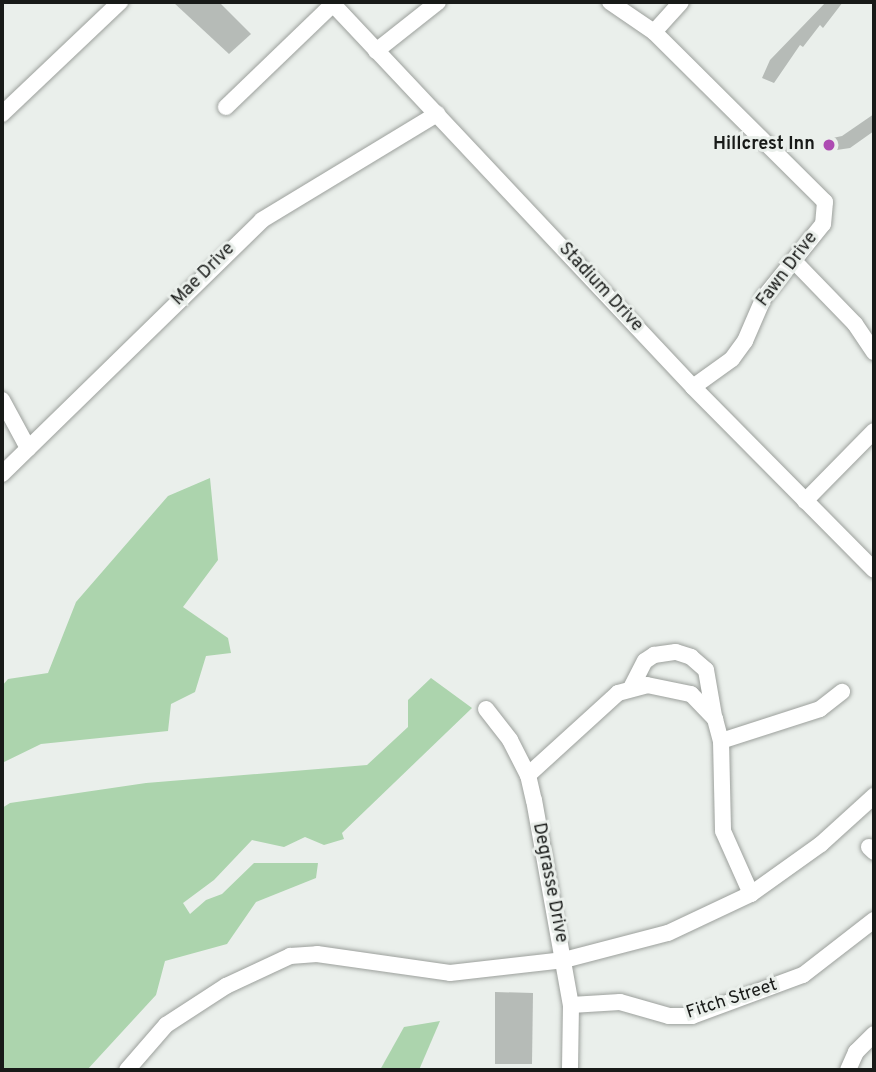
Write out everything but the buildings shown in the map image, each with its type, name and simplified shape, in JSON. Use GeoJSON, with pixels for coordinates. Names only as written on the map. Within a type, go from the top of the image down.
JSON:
{"type":"FeatureCollection","features":[{"type":"Feature","properties":{"kind":"street"},"geometry":{"type":"LineString","coordinates":[[2,114],[120,2]]}},
{"type":"Feature","properties":{"kind":"street"},"geometry":{"type":"LineString","coordinates":[[376,51],[438,2]]}},
{"type":"Feature","properties":{"kind":"street"},"geometry":{"type":"LineString","coordinates":[[610,2],[654,32],[681,2]]}},
{"type":"Feature","properties":{"kind":"street"},"geometry":{"type":"LineString","coordinates":[[226,107],[332,3]]}},
{"type":"Feature","properties":{"kind":"street","name":"Stadium Drive"},"geometry":{"type":"LineString","coordinates":[[332,3],[693,387],[874,570]]}},
{"type":"Feature","properties":{"kind":"street","name":"Fawn Drive"},"geometry":{"type":"LineString","coordinates":[[654,32],[825,202],[823,224],[764,297],[745,341],[732,359],[693,387]]}},
{"type":"Feature","properties":{"kind":"street","name":"Mae Drive"},"geometry":{"type":"LineString","coordinates":[[2,474],[262,220],[437,114]]}},
{"type":"Feature","properties":{"kind":"street"},"geometry":{"type":"LineString","coordinates":[[794,261],[855,324],[874,352]]}},
{"type":"Feature","properties":{"kind":"street"},"geometry":{"type":"LineString","coordinates":[[2,400],[28,448]]}},
{"type":"Feature","properties":{"kind":"street"},"geometry":{"type":"LineString","coordinates":[[805,500],[874,431]]}},
{"type":"Feature","properties":{"kind":"street"},"geometry":{"type":"LineString","coordinates":[[632,686],[645,661],[654,655],[676,652],[691,656],[706,670],[721,741],[719,805],[723,831],[751,894]]}},
{"type":"Feature","properties":{"kind":"street"},"geometry":{"type":"LineString","coordinates":[[528,775],[604,702],[632,686],[671,687],[691,694],[715,719]]}},
{"type":"Feature","properties":{"kind":"street"},"geometry":{"type":"LineString","coordinates":[[721,741],[820,709],[842,692]]}},
{"type":"Feature","properties":{"kind":"street","name":"Degrasse Drive"},"geometry":{"type":"LineString","coordinates":[[486,709],[510,740],[528,775],[571,1005],[570,1070]]}},
{"type":"Feature","properties":{"kind":"street"},"geometry":{"type":"LineString","coordinates":[[127,1070],[166,1025],[226,986],[290,956],[341,957],[436,974],[564,960],[668,933],[751,894],[821,844],[874,796]]}},
{"type":"Feature","properties":{"kind":"street","name":"Fitch Street"},"geometry":{"type":"LineString","coordinates":[[571,1005],[621,1002],[669,1016],[692,1016],[803,975],[874,920]]}},
{"type":"Feature","properties":{"kind":"street"},"geometry":{"type":"LineString","coordinates":[[848,1070],[856,1052],[874,1034]]}},
{"type":"Feature","properties":{"kind":"green space"},"geometry":{"type":"Polygon","coordinates":[[[210,478],[218,560],[183,607],[228,638],[231,653],[206,656],[195,692],[171,704],[168,731],[41,744],[2,763],[2,686],[8,679],[48,673],[76,602],[168,496],[210,478]]]}},
{"type":"Feature","properties":{"kind":"green space"},"geometry":{"type":"Polygon","coordinates":[[[431,678],[472,708],[342,833],[344,839],[324,845],[305,837],[284,847],[252,840],[214,880],[183,903],[190,914],[206,900],[222,894],[254,863],[318,863],[316,878],[256,902],[227,944],[165,961],[156,995],[87,1070],[2,1070],[2,808],[10,803],[146,783],[367,765],[408,727],[408,700],[431,678]]]}},
{"type":"Feature","properties":{"kind":"green space"},"geometry":{"type":"Polygon","coordinates":[[[440,1021],[419,1070],[380,1070],[404,1027],[440,1021]]]}},
{"type":"Feature","properties":{"kind":"place","name":"Hillcrest Inn"},"geometry":{"type":"Point","coordinates":[829,145]}}]}
